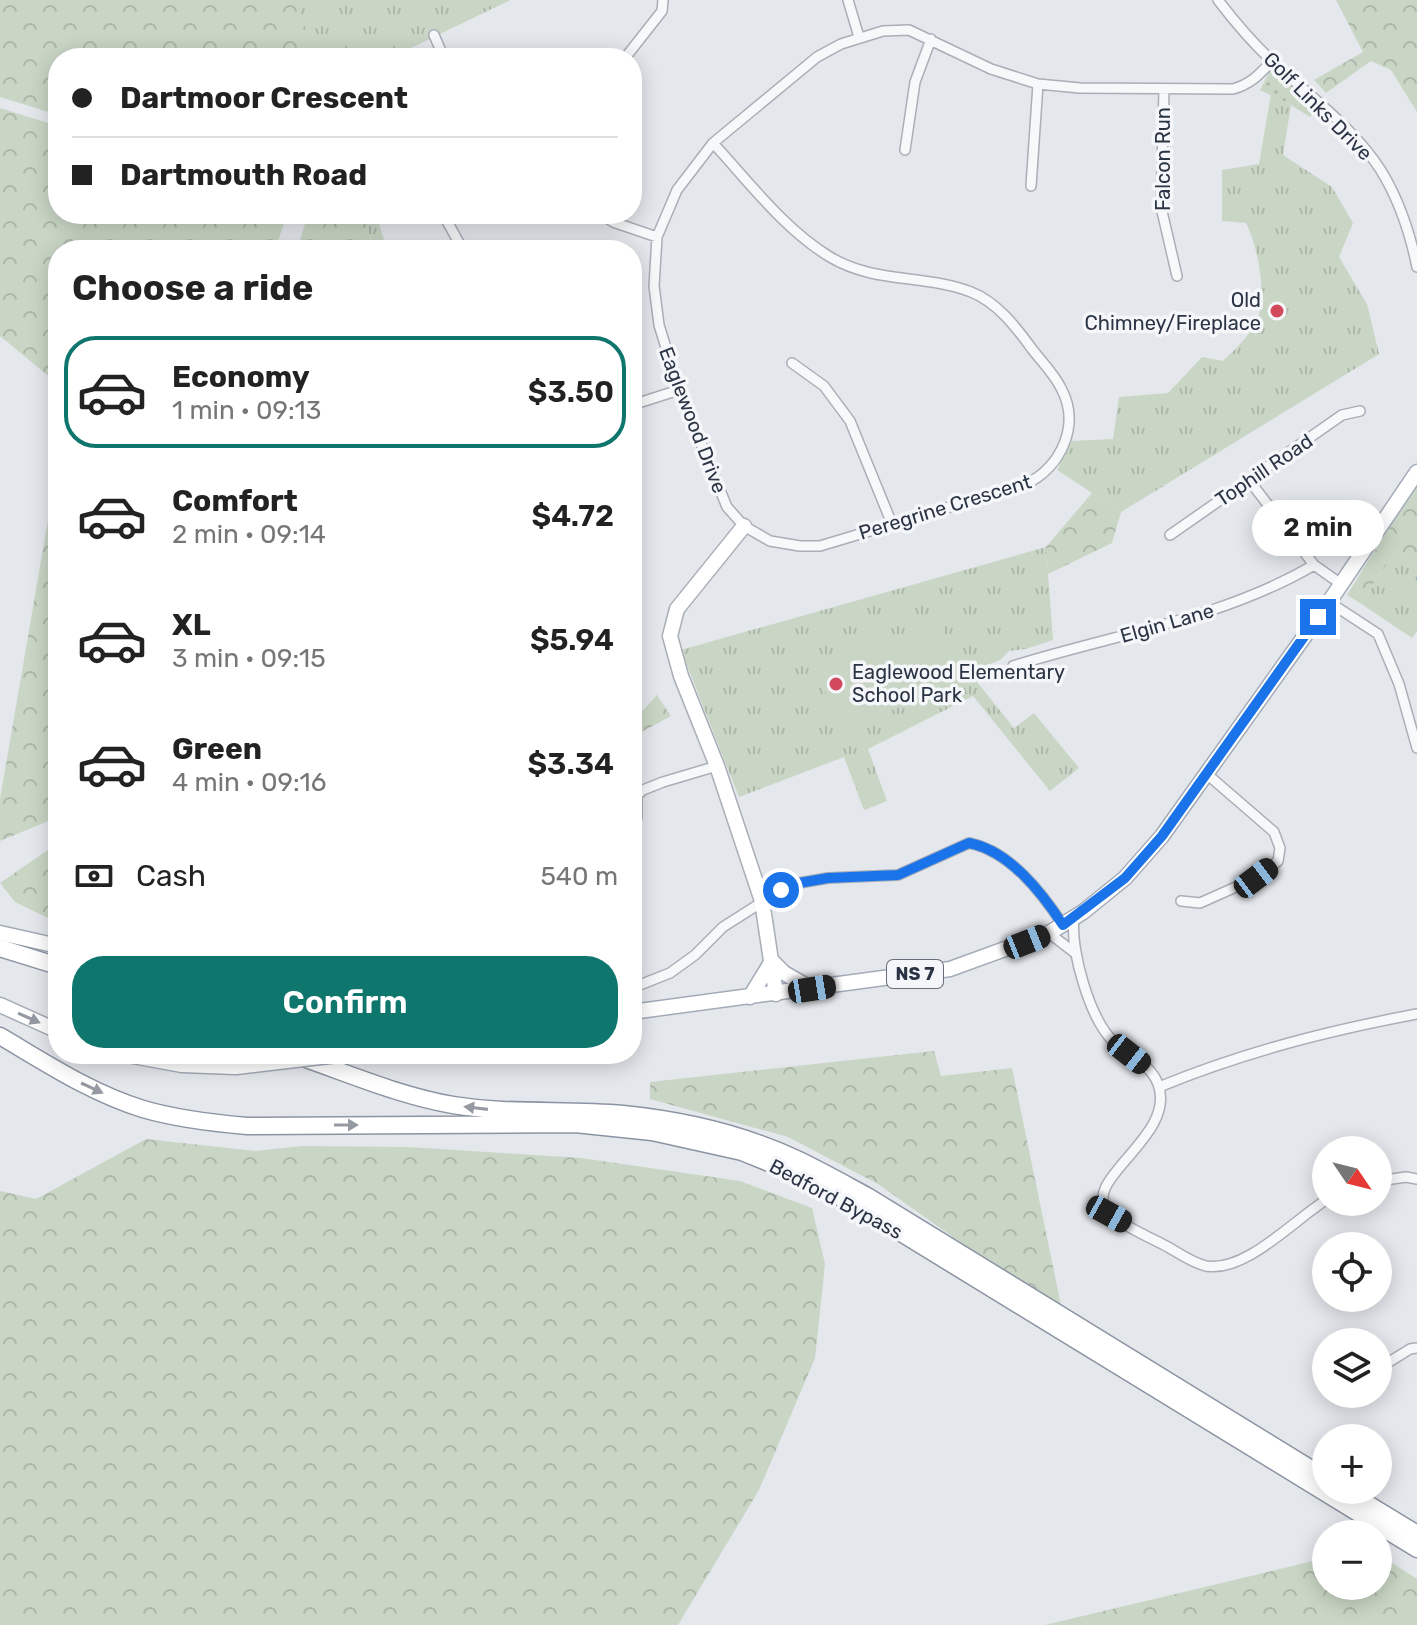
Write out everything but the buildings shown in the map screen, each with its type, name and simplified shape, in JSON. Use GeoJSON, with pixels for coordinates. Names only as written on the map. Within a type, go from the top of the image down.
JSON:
{"type":"FeatureCollection","features":[{"type":"Feature","properties":{"kind":"highway"},"geometry":{"type":"LineString","coordinates":[[0,948],[48,963]]}},
{"type":"Feature","properties":{"kind":"highway","name":"Bedford Bypass"},"geometry":{"type":"LineString","coordinates":[[0,1036],[73,1079],[112,1097],[144,1109],[200,1122],[247,1126],[575,1124],[665,1134],[742,1152],[806,1178],[865,1211],[1417,1549]]}},
{"type":"Feature","properties":{"kind":"highway","name":"Bedford Bypass"},"geometry":{"type":"LineString","coordinates":[[321,1064],[406,1095],[482,1109],[622,1114],[672,1121],[746,1139],[798,1159],[869,1197],[1312,1469]]}},
{"type":"Feature","properties":{"kind":"highway"},"geometry":{"type":"LineString","coordinates":[[1368,1504],[1417,1534]]}},
{"type":"Feature","properties":{"kind":"main road","name":"NS 7"},"geometry":{"type":"LineString","coordinates":[[642,1011],[950,969],[1049,933],[1069,922],[1125,878],[1162,836],[1208,775],[1417,472]]}},
{"type":"Feature","properties":{"kind":"main road"},"geometry":{"type":"LineString","coordinates":[[744,526],[677,609],[670,636],[681,676],[717,766],[762,901],[776,994]]}},
{"type":"Feature","properties":{"kind":"main road"},"geometry":{"type":"LineString","coordinates":[[0,933],[48,944]]}},
{"type":"Feature","properties":{"kind":"main road"},"geometry":{"type":"LineString","coordinates":[[772,961],[784,973],[812,989]]}},
{"type":"Feature","properties":{"kind":"main road"},"geometry":{"type":"LineString","coordinates":[[750,997],[772,961]]}},
{"type":"Feature","properties":{"kind":"main road"},"geometry":{"type":"LineString","coordinates":[[0,1005],[48,1027]]}},
{"type":"Feature","properties":{"kind":"main road"},"geometry":{"type":"LineString","coordinates":[[177,1064],[236,1067],[262,1064]]}},
{"type":"Feature","properties":{"kind":"street"},"geometry":{"type":"LineString","coordinates":[[633,48],[662,11],[663,0]]}},
{"type":"Feature","properties":{"kind":"street"},"geometry":{"type":"LineString","coordinates":[[848,0],[859,37]]}},
{"type":"Feature","properties":{"kind":"street","name":"Golf Links Drive"},"geometry":{"type":"LineString","coordinates":[[1218,0],[1272,61],[1326,108],[1380,168],[1402,212],[1417,267]]}},
{"type":"Feature","properties":{"kind":"street","name":"Eaglewood Drive"},"geometry":{"type":"LineString","coordinates":[[744,526],[727,507],[679,390],[659,325],[654,286],[657,237],[677,190],[713,143],[817,57],[859,37],[883,31],[909,30],[991,69],[1038,84],[1080,88],[1233,89],[1258,77],[1272,61]]}},
{"type":"Feature","properties":{"kind":"street"},"geometry":{"type":"LineString","coordinates":[[434,35],[440,48]]}},
{"type":"Feature","properties":{"kind":"street"},"geometry":{"type":"LineString","coordinates":[[905,150],[915,82],[931,39]]}},
{"type":"Feature","properties":{"kind":"street"},"geometry":{"type":"LineString","coordinates":[[1031,186],[1038,84]]}},
{"type":"Feature","properties":{"kind":"street","name":"Falcon Run"},"geometry":{"type":"LineString","coordinates":[[1164,89],[1161,207],[1177,276]]}},
{"type":"Feature","properties":{"kind":"street","name":"Peregrine Crescent"},"geometry":{"type":"LineString","coordinates":[[713,143],[782,217],[834,259],[866,273],[972,292],[991,304],[1012,323],[1062,389],[1069,412],[1069,432],[1065,444],[1042,476],[1026,484],[820,546],[770,541],[744,526]]}},
{"type":"Feature","properties":{"kind":"street"},"geometry":{"type":"LineString","coordinates":[[619,224],[657,237]]}},
{"type":"Feature","properties":{"kind":"street"},"geometry":{"type":"LineString","coordinates":[[792,363],[824,386],[850,421],[892,524]]}},
{"type":"Feature","properties":{"kind":"street"},"geometry":{"type":"LineString","coordinates":[[642,402],[679,390]]}},
{"type":"Feature","properties":{"kind":"street","name":"Tophill Road"},"geometry":{"type":"LineString","coordinates":[[1170,535],[1342,415],[1360,411]]}},
{"type":"Feature","properties":{"kind":"street"},"geometry":{"type":"LineString","coordinates":[[1249,480],[1314,565],[1341,584]]}},
{"type":"Feature","properties":{"kind":"street","name":"Elgin Lane"},"geometry":{"type":"LineString","coordinates":[[1013,666],[1243,600],[1280,585],[1314,565]]}},
{"type":"Feature","properties":{"kind":"street"},"geometry":{"type":"LineString","coordinates":[[1329,602],[1378,634],[1399,684],[1417,748]]}},
{"type":"Feature","properties":{"kind":"street"},"geometry":{"type":"LineString","coordinates":[[642,791],[717,766]]}},
{"type":"Feature","properties":{"kind":"street"},"geometry":{"type":"LineString","coordinates":[[1181,901],[1200,903],[1256,878],[1278,861],[1280,848],[1274,832],[1208,775]]}},
{"type":"Feature","properties":{"kind":"street"},"geometry":{"type":"LineString","coordinates":[[642,984],[670,973],[695,955],[723,927],[762,901],[799,883],[828,878],[898,875],[969,843],[989,849],[1005,860],[1069,922],[1075,953],[1100,1026],[1144,1065],[1159,1087],[1156,1122],[1141,1144],[1104,1185],[1101,1198],[1109,1214],[1189,1259],[1205,1266],[1222,1267],[1252,1253],[1312,1210]]}},
{"type":"Feature","properties":{"kind":"street"},"geometry":{"type":"LineString","coordinates":[[1049,933],[1075,953]]}},
{"type":"Feature","properties":{"kind":"street"},"geometry":{"type":"LineString","coordinates":[[1159,1087],[1277,1045],[1417,1014]]}},
{"type":"Feature","properties":{"kind":"street"},"geometry":{"type":"LineString","coordinates":[[1392,1179],[1417,1179]]}},
{"type":"Feature","properties":{"kind":"street"},"geometry":{"type":"LineString","coordinates":[[1392,1360],[1417,1348]]}},
{"type":"Feature","properties":{"kind":"green space"},"geometry":{"type":"Polygon","coordinates":[[[0,0],[510,0],[411,48],[48,48],[48,112],[0,97],[0,0]]]}},
{"type":"Feature","properties":{"kind":"green space"},"geometry":{"type":"Polygon","coordinates":[[[297,0],[510,0],[411,48],[312,48],[297,0]]]}},
{"type":"Feature","properties":{"kind":"green space"},"geometry":{"type":"Polygon","coordinates":[[[1336,0],[1417,0],[1417,112],[1391,70],[1371,61],[1326,93],[1314,80],[1363,52],[1336,0]]]}},
{"type":"Feature","properties":{"kind":"green space"},"geometry":{"type":"Polygon","coordinates":[[[1273,65],[1319,104],[1310,117],[1260,90],[1273,65]]]}},
{"type":"Feature","properties":{"kind":"green space"},"geometry":{"type":"Polygon","coordinates":[[[1271,94],[1291,105],[1283,155],[1332,187],[1353,223],[1339,257],[1367,304],[1379,354],[1121,512],[1057,470],[1072,441],[1113,439],[1119,397],[1168,393],[1202,357],[1223,361],[1254,325],[1261,300],[1257,254],[1246,223],[1222,221],[1222,170],[1259,164],[1271,94]]]}},
{"type":"Feature","properties":{"kind":"green space"},"geometry":{"type":"Polygon","coordinates":[[[0,108],[48,123],[48,224],[284,224],[278,240],[48,240],[48,376],[0,336],[0,108]]]}},
{"type":"Feature","properties":{"kind":"green space"},"geometry":{"type":"Polygon","coordinates":[[[305,224],[366,224],[371,240],[300,240],[305,224]]]}},
{"type":"Feature","properties":{"kind":"green space"},"geometry":{"type":"Polygon","coordinates":[[[366,224],[379,224],[384,240],[371,240],[366,224]]]}},
{"type":"Feature","properties":{"kind":"green space"},"geometry":{"type":"Polygon","coordinates":[[[1417,484],[1417,566],[1396,551],[1360,603],[1347,595],[1417,484]]]}},
{"type":"Feature","properties":{"kind":"green space"},"geometry":{"type":"Polygon","coordinates":[[[1092,493],[1121,512],[1112,543],[1048,574],[1046,547],[1092,493]]]}},
{"type":"Feature","properties":{"kind":"green space"},"geometry":{"type":"Polygon","coordinates":[[[48,520],[48,821],[0,841],[0,799],[48,520]]]}},
{"type":"Feature","properties":{"kind":"green space","name":"Eaglewood Elementary School Park"},"geometry":{"type":"Polygon","coordinates":[[[1046,547],[1053,640],[1009,651],[1000,660],[969,672],[1014,728],[1034,713],[1079,768],[1050,791],[973,696],[868,749],[887,801],[864,810],[844,757],[739,797],[681,650],[1046,547]]]}},
{"type":"Feature","properties":{"kind":"green space"},"geometry":{"type":"Polygon","coordinates":[[[1396,551],[1417,566],[1417,631],[1412,638],[1360,603],[1396,551]]]}},
{"type":"Feature","properties":{"kind":"green space"},"geometry":{"type":"Polygon","coordinates":[[[938,620],[962,683],[840,730],[816,667],[938,620]]]}},
{"type":"Feature","properties":{"kind":"green space"},"geometry":{"type":"Polygon","coordinates":[[[657,695],[671,716],[642,732],[642,712],[657,695]]]}},
{"type":"Feature","properties":{"kind":"green space"},"geometry":{"type":"Polygon","coordinates":[[[48,850],[48,918],[15,902],[0,883],[48,850]]]}},
{"type":"Feature","properties":{"kind":"green space"},"geometry":{"type":"Polygon","coordinates":[[[934,1051],[941,1076],[1012,1068],[1063,1315],[878,1184],[788,1137],[650,1099],[650,1082],[934,1051]]]}},
{"type":"Feature","properties":{"kind":"green space"},"geometry":{"type":"Polygon","coordinates":[[[146,1139],[255,1151],[302,1146],[408,1147],[581,1158],[740,1181],[812,1208],[825,1264],[815,1358],[759,1490],[678,1625],[0,1625],[0,1191],[36,1199],[146,1139]]]}},
{"type":"Feature","properties":{"kind":"green space"},"geometry":{"type":"Polygon","coordinates":[[[1312,1561],[1312,1600],[1392,1600],[1392,1563],[1417,1579],[1417,1625],[1045,1625],[1312,1561]]]}},
{"type":"Feature","properties":{"kind":"place","name":"Old Chimney/Fireplace"},"geometry":{"type":"Point","coordinates":[1277,311]}},
{"type":"Feature","properties":{"kind":"place","name":"Eaglewood Elementary School Park"},"geometry":{"type":"Point","coordinates":[836,684]}},
{"type":"Feature","properties":{"kind":"route"},"geometry":{"type":"LineString","coordinates":[[781,890],[828,878],[898,875],[969,843],[989,849],[1005,860],[1044,896],[1063,925],[1125,878],[1162,836],[1318,617]]}}]}
